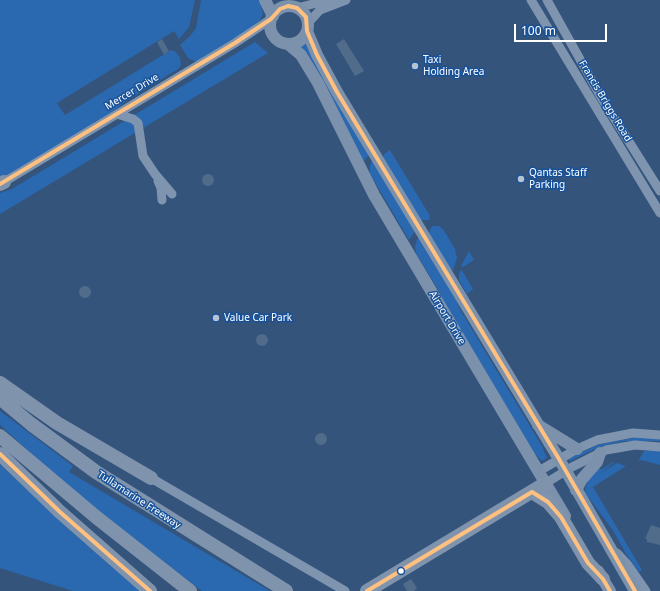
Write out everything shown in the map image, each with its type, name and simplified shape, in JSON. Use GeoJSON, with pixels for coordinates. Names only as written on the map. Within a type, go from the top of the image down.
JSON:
{"type":"FeatureCollection","features":[{"type":"Feature","properties":{"kind":"highway"},"geometry":{"type":"LineString","coordinates":[[0,383],[57,423],[151,478]]}},
{"type":"Feature","properties":{"kind":"highway","name":"Tullamarine Freeway"},"geometry":{"type":"LineString","coordinates":[[0,398],[31,424],[96,472],[286,591]]}},
{"type":"Feature","properties":{"kind":"highway"},"geometry":{"type":"LineString","coordinates":[[0,436],[96,517],[190,591]]}},
{"type":"Feature","properties":{"kind":"highway"},"geometry":{"type":"LineString","coordinates":[[0,454],[60,512],[150,591]]}},
{"type":"Feature","properties":{"kind":"highway"},"geometry":{"type":"LineString","coordinates":[[367,591],[532,492],[543,477]]}},
{"type":"Feature","properties":{"kind":"highway"},"geometry":{"type":"LineString","coordinates":[[532,492],[548,502],[561,517],[588,563],[606,585]]}},
{"type":"Feature","properties":{"kind":"main road"},"geometry":{"type":"LineString","coordinates":[[265,0],[272,17],[271,27],[274,36],[283,43],[288,44],[300,40],[308,27]]}},
{"type":"Feature","properties":{"kind":"main road"},"geometry":{"type":"LineString","coordinates":[[272,17],[280,9],[289,5],[302,12],[317,55],[337,92],[559,459],[608,543],[630,589]]}},
{"type":"Feature","properties":{"kind":"main road","name":"Airport Drive"},"geometry":{"type":"LineString","coordinates":[[288,44],[301,55],[312,72],[374,195],[606,585]]}},
{"type":"Feature","properties":{"kind":"main road"},"geometry":{"type":"LineString","coordinates":[[538,425],[578,449]]}},
{"type":"Feature","properties":{"kind":"main road"},"geometry":{"type":"LineString","coordinates":[[576,490],[582,479],[597,462],[600,453]]}},
{"type":"Feature","properties":{"kind":"street"},"geometry":{"type":"LineString","coordinates":[[289,5],[329,0]]}},
{"type":"Feature","properties":{"kind":"street"},"geometry":{"type":"LineString","coordinates":[[308,27],[320,10],[346,0]]}},
{"type":"Feature","properties":{"kind":"street","name":"Francis Briggs Road"},"geometry":{"type":"LineString","coordinates":[[531,0],[660,213]]}},
{"type":"Feature","properties":{"kind":"street","name":"Francis Briggs Road"},"geometry":{"type":"LineString","coordinates":[[547,0],[601,97],[660,191]]}},
{"type":"Feature","properties":{"kind":"street","name":"Mercer Drive"},"geometry":{"type":"LineString","coordinates":[[2,183],[235,43],[272,17]]}},
{"type":"Feature","properties":{"kind":"street"},"geometry":{"type":"LineString","coordinates":[[117,114],[133,119],[138,123],[141,151],[155,174],[161,188],[162,200]]}},
{"type":"Feature","properties":{"kind":"street"},"geometry":{"type":"LineString","coordinates":[[155,174],[172,194]]}},
{"type":"Feature","properties":{"kind":"street"},"geometry":{"type":"LineString","coordinates":[[543,477],[559,459],[598,440],[620,434],[644,433],[660,435]]}},
{"type":"Feature","properties":{"kind":"street"},"geometry":{"type":"LineString","coordinates":[[543,477],[565,471],[600,453],[629,446],[660,447]]}},
{"type":"Feature","properties":{"kind":"street"},"geometry":{"type":"LineString","coordinates":[[151,478],[345,591]]}},
{"type":"Feature","properties":{"kind":"street"},"geometry":{"type":"LineString","coordinates":[[608,543],[628,565],[646,591]]}},
{"type":"Feature","properties":{"kind":"shaded area"},"geometry":{"type":"Polygon","coordinates":[[[0,0],[195,0],[189,27],[179,39],[174,31],[57,103],[65,115],[171,50],[176,52],[180,58],[181,65],[178,69],[126,101],[108,115],[94,122],[94,124],[0,179],[0,0]]]}},
{"type":"Feature","properties":{"kind":"shaded area"},"geometry":{"type":"Polygon","coordinates":[[[201,0],[260,0],[263,13],[261,19],[250,29],[198,61],[194,61],[188,58],[180,45],[196,28],[201,0]]]}},
{"type":"Feature","properties":{"kind":"shaded area"},"geometry":{"type":"Polygon","coordinates":[[[255,42],[268,53],[0,214],[0,193],[12,189],[255,42]]]}},
{"type":"Feature","properties":{"kind":"shaded area"},"geometry":{"type":"Polygon","coordinates":[[[306,43],[369,155],[363,162],[299,46],[306,43]]]}},
{"type":"Feature","properties":{"kind":"shaded area"},"geometry":{"type":"Polygon","coordinates":[[[390,150],[430,216],[429,220],[420,220],[383,158],[384,154],[390,150]]]}},
{"type":"Feature","properties":{"kind":"shaded area"},"geometry":{"type":"Polygon","coordinates":[[[371,162],[375,162],[415,231],[409,240],[370,174],[371,162]]]}},
{"type":"Feature","properties":{"kind":"shaded area"},"geometry":{"type":"Polygon","coordinates":[[[432,226],[439,226],[443,229],[455,249],[457,258],[453,270],[446,267],[428,235],[432,226]]]}},
{"type":"Feature","properties":{"kind":"shaded area"},"geometry":{"type":"Polygon","coordinates":[[[417,239],[421,239],[447,281],[461,311],[542,446],[547,458],[542,461],[534,453],[447,309],[440,293],[416,253],[415,247],[417,239]]]}},
{"type":"Feature","properties":{"kind":"shaded area"},"geometry":{"type":"Polygon","coordinates":[[[469,251],[474,260],[463,267],[461,266],[469,251]]]}},
{"type":"Feature","properties":{"kind":"shaded area"},"geometry":{"type":"Polygon","coordinates":[[[461,269],[473,289],[467,294],[459,280],[461,269]]]}},
{"type":"Feature","properties":{"kind":"shaded area"},"geometry":{"type":"Polygon","coordinates":[[[0,411],[73,466],[69,472],[270,591],[202,591],[107,518],[49,470],[0,425],[0,411]]]}},
{"type":"Feature","properties":{"kind":"shaded area"},"geometry":{"type":"Polygon","coordinates":[[[638,437],[660,439],[660,441],[625,441],[599,447],[570,461],[568,459],[597,445],[638,437]]]}},
{"type":"Feature","properties":{"kind":"shaded area"},"geometry":{"type":"Polygon","coordinates":[[[644,451],[660,451],[660,465],[641,460],[638,462],[644,451]]]}},
{"type":"Feature","properties":{"kind":"shaded area"},"geometry":{"type":"Polygon","coordinates":[[[615,462],[600,473],[617,463],[626,466],[593,487],[642,570],[639,572],[626,554],[614,532],[586,494],[585,489],[588,481],[586,479],[594,469],[602,469],[615,462]]]}},
{"type":"Feature","properties":{"kind":"shaded area"},"geometry":{"type":"Polygon","coordinates":[[[0,464],[61,522],[140,591],[73,591],[0,568],[0,464]]]}},
{"type":"Feature","properties":{"kind":"building"},"geometry":{"type":"Polygon","coordinates":[[[162,39],[169,51],[164,55],[157,42],[162,39]]]}},
{"type":"Feature","properties":{"kind":"building"},"geometry":{"type":"Polygon","coordinates":[[[344,39],[364,71],[355,76],[336,44],[344,39]]]}},
{"type":"Feature","properties":{"kind":"building"},"geometry":{"type":"Polygon","coordinates":[[[206,174],[210,174],[214,180],[210,186],[206,186],[202,182],[202,178],[206,174]]]}},
{"type":"Feature","properties":{"kind":"building"},"geometry":{"type":"Polygon","coordinates":[[[85,286],[89,288],[91,292],[89,296],[85,298],[81,296],[79,292],[81,288],[85,286]]]}},
{"type":"Feature","properties":{"kind":"building"},"geometry":{"type":"Polygon","coordinates":[[[262,334],[266,336],[268,340],[266,344],[262,346],[258,344],[256,340],[258,336],[262,334]]]}},
{"type":"Feature","properties":{"kind":"building"},"geometry":{"type":"Polygon","coordinates":[[[319,433],[323,433],[327,439],[323,445],[319,445],[315,441],[315,437],[319,433]]]}},
{"type":"Feature","properties":{"kind":"building"},"geometry":{"type":"Polygon","coordinates":[[[651,525],[660,528],[660,545],[647,542],[647,539],[645,539],[651,525]]]}},
{"type":"Feature","properties":{"kind":"building"},"geometry":{"type":"Polygon","coordinates":[[[411,579],[417,588],[414,591],[407,591],[403,584],[411,579]]]}},
{"type":"Feature","properties":{"kind":"transit line"},"geometry":{"type":"LineString","coordinates":[[0,184],[235,43],[271,19],[280,9],[288,6],[297,8],[306,17],[307,31],[317,55],[337,92],[559,459],[635,591]]}},
{"type":"Feature","properties":{"kind":"transit line"},"geometry":{"type":"LineString","coordinates":[[0,454],[60,512],[150,591]]}},
{"type":"Feature","properties":{"kind":"transit line"},"geometry":{"type":"LineString","coordinates":[[367,591],[532,492],[548,502],[561,517],[588,563],[603,579],[610,591]]}},
{"type":"Feature","properties":{"kind":"place","name":"Taxi Holding Area"},"geometry":{"type":"Point","coordinates":[415,66]}},
{"type":"Feature","properties":{"kind":"place","name":"Qantas Staff Parking"},"geometry":{"type":"Point","coordinates":[521,179]}},
{"type":"Feature","properties":{"kind":"place","name":"Value Car Park"},"geometry":{"type":"Point","coordinates":[216,318]}}]}
